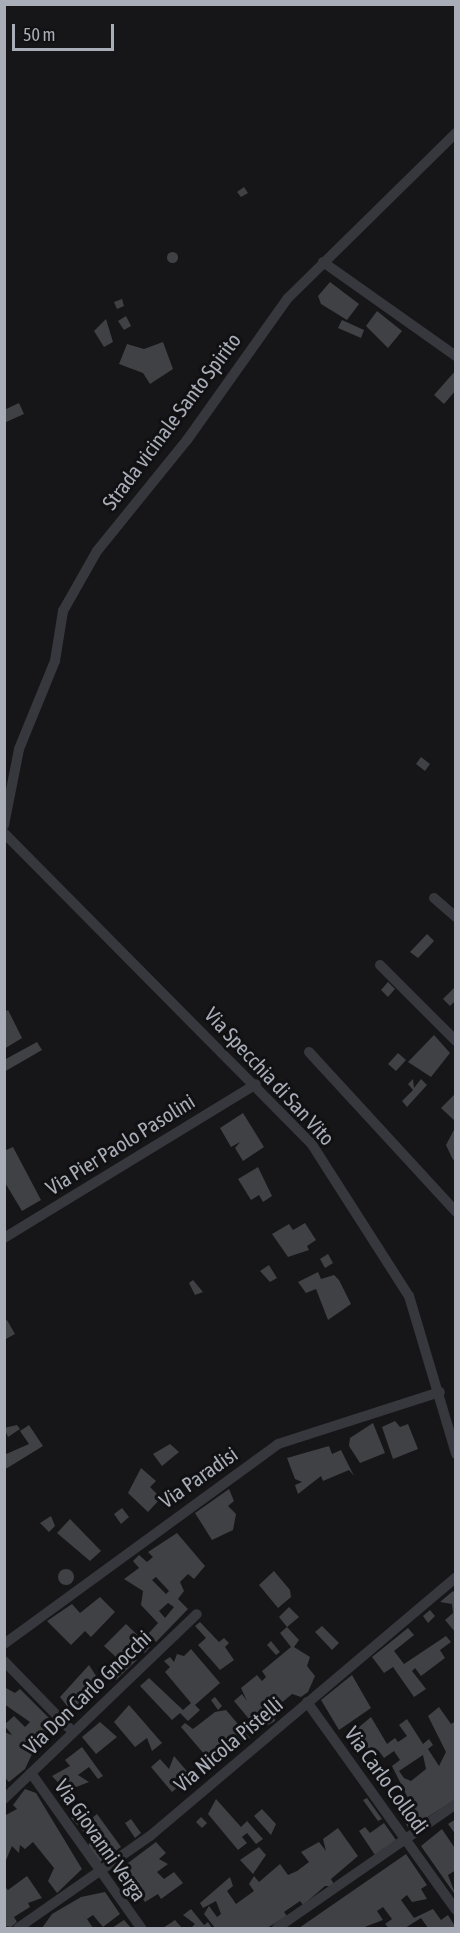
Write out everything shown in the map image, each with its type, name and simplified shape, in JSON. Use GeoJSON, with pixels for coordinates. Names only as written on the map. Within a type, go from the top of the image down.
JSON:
{"type":"FeatureCollection","features":[{"type":"Feature","properties":{"kind":"street","name":"Strada vicinale Santo Spirito"},"geometry":{"type":"LineString","coordinates":[[4,825],[19,749],[56,661],[63,611],[91,561],[187,440],[288,298],[456,133]]}},
{"type":"Feature","properties":{"kind":"street"},"geometry":{"type":"LineString","coordinates":[[323,262],[456,356]]}},
{"type":"Feature","properties":{"kind":"street","name":"Via Specchia di San Vito"},"geometry":{"type":"LineString","coordinates":[[4,833],[256,1084],[311,1143],[409,1296],[440,1392],[456,1454]]}},
{"type":"Feature","properties":{"kind":"street"},"geometry":{"type":"LineString","coordinates":[[434,898],[456,917]]}},
{"type":"Feature","properties":{"kind":"street"},"geometry":{"type":"LineString","coordinates":[[380,965],[456,1041]]}},
{"type":"Feature","properties":{"kind":"street"},"geometry":{"type":"LineString","coordinates":[[309,1052],[456,1212]]}},
{"type":"Feature","properties":{"kind":"street","name":"Via Pier Paolo Pasolini"},"geometry":{"type":"LineString","coordinates":[[4,1238],[256,1084]]}},
{"type":"Feature","properties":{"kind":"street","name":"Via Paradisi"},"geometry":{"type":"LineString","coordinates":[[4,1644],[278,1444],[440,1392]]}},
{"type":"Feature","properties":{"kind":"street"},"geometry":{"type":"LineString","coordinates":[[447,1422],[456,1414]]}},
{"type":"Feature","properties":{"kind":"street","name":"Via Nicola Pistelli"},"geometry":{"type":"LineString","coordinates":[[18,1929],[150,1836],[456,1577]]}},
{"type":"Feature","properties":{"kind":"street","name":"Via Don Carlo Gnocchi"},"geometry":{"type":"LineString","coordinates":[[4,1799],[197,1614]]}},
{"type":"Feature","properties":{"kind":"street"},"geometry":{"type":"LineString","coordinates":[[4,1661],[73,1732]]}},
{"type":"Feature","properties":{"kind":"street","name":"Via Carlo Collodi"},"geometry":{"type":"LineString","coordinates":[[307,1702],[456,1910]]}},
{"type":"Feature","properties":{"kind":"street","name":"Via Giovanni Verga"},"geometry":{"type":"LineString","coordinates":[[31,1773],[141,1929]]}},
{"type":"Feature","properties":{"kind":"street"},"geometry":{"type":"LineString","coordinates":[[277,1929],[456,1804]]}},
{"type":"Feature","properties":{"kind":"building"},"geometry":{"type":"Polygon","coordinates":[[[244,187],[248,193],[241,197],[237,192],[244,187]]]}},
{"type":"Feature","properties":{"kind":"building"},"geometry":{"type":"Polygon","coordinates":[[[172,252],[176,253],[176,261],[172,262],[168,261],[167,257],[168,253],[172,252]]]}},
{"type":"Feature","properties":{"kind":"building"},"geometry":{"type":"Polygon","coordinates":[[[330,282],[359,304],[347,320],[321,304],[318,296],[330,282]]]}},
{"type":"Feature","properties":{"kind":"building"},"geometry":{"type":"Polygon","coordinates":[[[122,299],[124,306],[117,309],[114,302],[122,299]]]}},
{"type":"Feature","properties":{"kind":"building"},"geometry":{"type":"Polygon","coordinates":[[[377,311],[402,331],[388,348],[366,326],[377,311]]]}},
{"type":"Feature","properties":{"kind":"building"},"geometry":{"type":"Polygon","coordinates":[[[126,316],[131,326],[124,330],[118,321],[126,316]]]}},
{"type":"Feature","properties":{"kind":"building"},"geometry":{"type":"Polygon","coordinates":[[[106,319],[113,342],[104,347],[94,331],[106,319]]]}},
{"type":"Feature","properties":{"kind":"building"},"geometry":{"type":"Polygon","coordinates":[[[342,320],[364,330],[361,338],[338,328],[342,320]]]}},
{"type":"Feature","properties":{"kind":"building"},"geometry":{"type":"Polygon","coordinates":[[[163,342],[173,369],[150,384],[143,373],[119,364],[127,344],[144,349],[163,342]]]}},
{"type":"Feature","properties":{"kind":"building"},"geometry":{"type":"Polygon","coordinates":[[[456,370],[456,390],[444,404],[434,395],[456,370]]]}},
{"type":"Feature","properties":{"kind":"building"},"geometry":{"type":"Polygon","coordinates":[[[19,403],[24,414],[4,423],[4,410],[19,403]]]}},
{"type":"Feature","properties":{"kind":"building"},"geometry":{"type":"Polygon","coordinates":[[[421,757],[430,764],[425,771],[416,764],[421,757]]]}},
{"type":"Feature","properties":{"kind":"building"},"geometry":{"type":"Polygon","coordinates":[[[427,934],[434,941],[418,958],[410,952],[427,934]]]}},
{"type":"Feature","properties":{"kind":"building"},"geometry":{"type":"Polygon","coordinates":[[[388,982],[395,989],[388,997],[381,990],[388,982]]]}},
{"type":"Feature","properties":{"kind":"building"},"geometry":{"type":"Polygon","coordinates":[[[456,986],[456,1000],[450,1006],[443,999],[456,986]]]}},
{"type":"Feature","properties":{"kind":"building"},"geometry":{"type":"Polygon","coordinates":[[[8,1010],[22,1038],[4,1049],[4,1012],[8,1010]]]}},
{"type":"Feature","properties":{"kind":"building"},"geometry":{"type":"Polygon","coordinates":[[[434,1035],[450,1053],[431,1077],[408,1062],[434,1035]]]}},
{"type":"Feature","properties":{"kind":"building"},"geometry":{"type":"Polygon","coordinates":[[[37,1042],[42,1050],[4,1072],[4,1060],[37,1042]]]}},
{"type":"Feature","properties":{"kind":"building"},"geometry":{"type":"Polygon","coordinates":[[[398,1053],[406,1060],[396,1071],[388,1064],[398,1053]]]}},
{"type":"Feature","properties":{"kind":"building"},"geometry":{"type":"Polygon","coordinates":[[[413,1079],[414,1088],[421,1079],[427,1085],[407,1107],[402,1101],[413,1090],[408,1084],[413,1079]]]}},
{"type":"Feature","properties":{"kind":"building"},"geometry":{"type":"Polygon","coordinates":[[[456,1093],[456,1122],[441,1108],[456,1093]]]}},
{"type":"Feature","properties":{"kind":"building"},"geometry":{"type":"Polygon","coordinates":[[[243,1113],[264,1147],[243,1161],[235,1148],[240,1142],[231,1147],[220,1128],[243,1113]]]}},
{"type":"Feature","properties":{"kind":"building"},"geometry":{"type":"Polygon","coordinates":[[[318,1121],[325,1129],[316,1137],[314,1126],[318,1121]]]}},
{"type":"Feature","properties":{"kind":"building"},"geometry":{"type":"Polygon","coordinates":[[[456,1126],[456,1158],[453,1160],[446,1145],[456,1126]]]}},
{"type":"Feature","properties":{"kind":"building"},"geometry":{"type":"Polygon","coordinates":[[[13,1147],[41,1200],[22,1211],[4,1181],[4,1151],[13,1147]]]}},
{"type":"Feature","properties":{"kind":"building"},"geometry":{"type":"Polygon","coordinates":[[[258,1167],[272,1196],[263,1202],[259,1195],[251,1200],[238,1179],[258,1167]]]}},
{"type":"Feature","properties":{"kind":"building"},"geometry":{"type":"Polygon","coordinates":[[[305,1223],[316,1240],[307,1246],[309,1250],[288,1257],[272,1234],[289,1224],[293,1230],[305,1223]]]}},
{"type":"Feature","properties":{"kind":"building"},"geometry":{"type":"Polygon","coordinates":[[[328,1254],[333,1263],[325,1268],[320,1259],[328,1254]]]}},
{"type":"Feature","properties":{"kind":"building"},"geometry":{"type":"Polygon","coordinates":[[[269,1265],[277,1278],[270,1282],[260,1271],[269,1265]]]}},
{"type":"Feature","properties":{"kind":"building"},"geometry":{"type":"Polygon","coordinates":[[[318,1272],[321,1279],[334,1275],[351,1304],[328,1320],[316,1289],[306,1293],[298,1282],[318,1272]]]}},
{"type":"Feature","properties":{"kind":"building"},"geometry":{"type":"Polygon","coordinates":[[[193,1280],[203,1292],[195,1295],[189,1283],[193,1280]]]}},
{"type":"Feature","properties":{"kind":"building"},"geometry":{"type":"Polygon","coordinates":[[[7,1320],[15,1334],[4,1340],[4,1322],[7,1320]]]}},
{"type":"Feature","properties":{"kind":"building"},"geometry":{"type":"Polygon","coordinates":[[[395,1421],[400,1427],[408,1424],[418,1449],[393,1459],[382,1427],[395,1421]]]}},
{"type":"Feature","properties":{"kind":"building"},"geometry":{"type":"Polygon","coordinates":[[[373,1423],[385,1453],[360,1463],[349,1446],[350,1438],[373,1423]]]}},
{"type":"Feature","properties":{"kind":"building"},"geometry":{"type":"Polygon","coordinates":[[[17,1425],[20,1429],[8,1437],[4,1428],[17,1425]]]}},
{"type":"Feature","properties":{"kind":"building"},"geometry":{"type":"Polygon","coordinates":[[[29,1425],[43,1446],[4,1470],[4,1455],[29,1444],[20,1431],[29,1425]]]}},
{"type":"Feature","properties":{"kind":"building"},"geometry":{"type":"Polygon","coordinates":[[[170,1444],[179,1452],[162,1466],[153,1454],[170,1444]]]}},
{"type":"Feature","properties":{"kind":"building"},"geometry":{"type":"Polygon","coordinates":[[[329,1446],[332,1454],[341,1450],[354,1476],[349,1470],[323,1481],[321,1476],[298,1494],[295,1485],[302,1482],[295,1479],[287,1458],[329,1446]]]}},
{"type":"Feature","properties":{"kind":"building"},"geometry":{"type":"Polygon","coordinates":[[[141,1468],[156,1481],[150,1487],[161,1498],[148,1512],[128,1493],[141,1468]]]}},
{"type":"Feature","properties":{"kind":"building"},"geometry":{"type":"Polygon","coordinates":[[[229,1489],[234,1501],[228,1506],[236,1514],[233,1530],[212,1540],[195,1513],[229,1489]]]}},
{"type":"Feature","properties":{"kind":"building"},"geometry":{"type":"Polygon","coordinates":[[[122,1508],[129,1517],[121,1524],[114,1514],[122,1508]]]}},
{"type":"Feature","properties":{"kind":"building"},"geometry":{"type":"Polygon","coordinates":[[[51,1516],[55,1526],[49,1532],[40,1523],[51,1516]]]}},
{"type":"Feature","properties":{"kind":"building"},"geometry":{"type":"Polygon","coordinates":[[[70,1519],[101,1551],[90,1561],[57,1533],[70,1519]]]}},
{"type":"Feature","properties":{"kind":"building"},"geometry":{"type":"Polygon","coordinates":[[[177,1533],[205,1566],[194,1579],[188,1574],[180,1582],[184,1591],[178,1599],[188,1609],[156,1642],[148,1634],[158,1623],[141,1605],[143,1591],[124,1579],[139,1568],[133,1561],[139,1555],[147,1562],[153,1557],[148,1552],[177,1533]],[[156,1577],[152,1580],[166,1594],[169,1591],[156,1577]],[[168,1603],[159,1611],[165,1618],[174,1607],[168,1603]]]}},
{"type":"Feature","properties":{"kind":"building"},"geometry":{"type":"Polygon","coordinates":[[[66,1569],[72,1571],[74,1577],[72,1583],[66,1585],[60,1583],[58,1577],[60,1571],[66,1569]]]}},
{"type":"Feature","properties":{"kind":"building"},"geometry":{"type":"Polygon","coordinates":[[[274,1571],[290,1590],[291,1597],[278,1608],[259,1585],[274,1571]]]}},
{"type":"Feature","properties":{"kind":"building"},"geometry":{"type":"Polygon","coordinates":[[[453,1591],[456,1594],[456,1633],[445,1620],[453,1613],[452,1604],[440,1602],[453,1591]]]}},
{"type":"Feature","properties":{"kind":"building"},"geometry":{"type":"Polygon","coordinates":[[[100,1597],[115,1612],[91,1637],[85,1631],[71,1645],[47,1621],[72,1604],[80,1613],[100,1597]]]}},
{"type":"Feature","properties":{"kind":"building"},"geometry":{"type":"Polygon","coordinates":[[[289,1607],[299,1617],[287,1627],[279,1617],[289,1607]]]}},
{"type":"Feature","properties":{"kind":"building"},"geometry":{"type":"Polygon","coordinates":[[[430,1610],[435,1616],[428,1623],[423,1616],[430,1610]]]}},
{"type":"Feature","properties":{"kind":"building"},"geometry":{"type":"Polygon","coordinates":[[[200,1622],[219,1642],[224,1638],[229,1643],[225,1647],[234,1660],[220,1670],[198,1645],[206,1638],[195,1626],[200,1622]]]}},
{"type":"Feature","properties":{"kind":"building"},"geometry":{"type":"Polygon","coordinates":[[[126,1624],[150,1647],[145,1653],[137,1644],[129,1651],[137,1660],[116,1680],[105,1671],[117,1658],[104,1646],[126,1624]]]}},
{"type":"Feature","properties":{"kind":"building"},"geometry":{"type":"Polygon","coordinates":[[[322,1626],[339,1643],[332,1650],[315,1632],[322,1626]]]}},
{"type":"Feature","properties":{"kind":"building"},"geometry":{"type":"Polygon","coordinates":[[[287,1627],[299,1640],[294,1647],[310,1657],[307,1666],[315,1676],[308,1692],[301,1697],[292,1694],[273,1710],[275,1721],[268,1725],[262,1717],[254,1725],[234,1701],[242,1694],[247,1701],[241,1688],[257,1675],[262,1681],[266,1677],[262,1671],[291,1647],[280,1633],[287,1627]]]}},
{"type":"Feature","properties":{"kind":"building"},"geometry":{"type":"Polygon","coordinates":[[[408,1628],[414,1635],[394,1651],[404,1664],[446,1636],[451,1642],[440,1650],[445,1658],[421,1676],[415,1668],[412,1671],[426,1689],[414,1697],[393,1667],[384,1673],[372,1657],[408,1628]]]}},
{"type":"Feature","properties":{"kind":"building"},"geometry":{"type":"Polygon","coordinates":[[[271,1641],[280,1652],[276,1655],[267,1645],[271,1641]]]}},
{"type":"Feature","properties":{"kind":"building"},"geometry":{"type":"Polygon","coordinates":[[[191,1649],[220,1683],[195,1705],[200,1710],[188,1721],[180,1713],[172,1720],[140,1686],[149,1678],[183,1710],[191,1703],[165,1672],[170,1667],[164,1661],[170,1657],[174,1662],[177,1654],[184,1656],[191,1649]]]}},
{"type":"Feature","properties":{"kind":"building"},"geometry":{"type":"Polygon","coordinates":[[[89,1665],[100,1682],[74,1708],[67,1706],[60,1697],[89,1665]]]}},
{"type":"Feature","properties":{"kind":"building"},"geometry":{"type":"Polygon","coordinates":[[[352,1675],[371,1708],[339,1730],[321,1700],[352,1675]]]}},
{"type":"Feature","properties":{"kind":"building"},"geometry":{"type":"Polygon","coordinates":[[[4,1687],[15,1693],[20,1689],[56,1725],[29,1749],[33,1752],[25,1769],[9,1782],[4,1777],[4,1732],[12,1735],[4,1725],[14,1716],[25,1727],[30,1722],[4,1704],[4,1687]]]}},
{"type":"Feature","properties":{"kind":"building"},"geometry":{"type":"Polygon","coordinates":[[[215,1697],[222,1706],[218,1710],[211,1700],[215,1697]]]}},
{"type":"Feature","properties":{"kind":"building"},"geometry":{"type":"Polygon","coordinates":[[[129,1705],[162,1743],[152,1751],[147,1738],[135,1747],[114,1722],[129,1705]]]}},
{"type":"Feature","properties":{"kind":"building"},"geometry":{"type":"Polygon","coordinates":[[[439,1707],[451,1724],[456,1721],[456,1799],[409,1829],[400,1814],[412,1806],[392,1766],[400,1760],[394,1751],[384,1758],[378,1750],[366,1758],[352,1733],[371,1717],[387,1744],[395,1738],[398,1742],[407,1736],[399,1725],[407,1719],[423,1744],[429,1739],[433,1745],[428,1749],[439,1766],[446,1752],[428,1716],[439,1707]],[[423,1755],[399,1771],[404,1778],[411,1781],[426,1769],[423,1755]]]}},
{"type":"Feature","properties":{"kind":"building"},"geometry":{"type":"Polygon","coordinates":[[[226,1710],[250,1738],[211,1762],[181,1727],[185,1723],[193,1729],[215,1712],[226,1710]]]}},
{"type":"Feature","properties":{"kind":"building"},"geometry":{"type":"Polygon","coordinates":[[[100,1722],[117,1737],[96,1754],[82,1737],[100,1722]]]}},
{"type":"Feature","properties":{"kind":"building"},"geometry":{"type":"Polygon","coordinates":[[[82,1747],[103,1776],[98,1779],[89,1767],[78,1775],[89,1782],[66,1791],[52,1776],[70,1766],[65,1760],[82,1747]]]}},
{"type":"Feature","properties":{"kind":"building"},"geometry":{"type":"Polygon","coordinates":[[[174,1756],[191,1776],[172,1792],[151,1767],[160,1759],[169,1769],[174,1756]]]}},
{"type":"Feature","properties":{"kind":"building"},"geometry":{"type":"Polygon","coordinates":[[[25,1789],[36,1793],[82,1869],[57,1893],[48,1881],[54,1868],[33,1842],[25,1849],[20,1845],[19,1853],[12,1846],[4,1865],[4,1816],[17,1809],[13,1805],[25,1789]]]}},
{"type":"Feature","properties":{"kind":"building"},"geometry":{"type":"Polygon","coordinates":[[[367,1798],[382,1819],[378,1821],[363,1800],[367,1798]]]}},
{"type":"Feature","properties":{"kind":"building"},"geometry":{"type":"Polygon","coordinates":[[[216,1799],[241,1827],[247,1821],[263,1839],[256,1844],[247,1833],[242,1837],[247,1843],[238,1850],[208,1814],[216,1799]]]}},
{"type":"Feature","properties":{"kind":"building"},"geometry":{"type":"Polygon","coordinates":[[[262,1809],[276,1824],[271,1835],[254,1816],[262,1809]]]}},
{"type":"Feature","properties":{"kind":"building"},"geometry":{"type":"Polygon","coordinates":[[[80,1812],[87,1822],[97,1814],[121,1847],[100,1862],[88,1846],[91,1840],[71,1818],[80,1812]]]}},
{"type":"Feature","properties":{"kind":"building"},"geometry":{"type":"Polygon","coordinates":[[[201,1817],[207,1823],[202,1828],[196,1822],[201,1817]]]}},
{"type":"Feature","properties":{"kind":"building"},"geometry":{"type":"Polygon","coordinates":[[[131,1819],[141,1833],[135,1838],[125,1823],[131,1819]]]}},
{"type":"Feature","properties":{"kind":"building"},"geometry":{"type":"Polygon","coordinates":[[[456,1819],[456,1835],[448,1824],[456,1819]]]}},
{"type":"Feature","properties":{"kind":"building"},"geometry":{"type":"Polygon","coordinates":[[[384,1823],[396,1840],[375,1855],[359,1831],[365,1827],[370,1833],[384,1823]]]}},
{"type":"Feature","properties":{"kind":"building"},"geometry":{"type":"Polygon","coordinates":[[[338,1828],[358,1856],[331,1879],[335,1886],[325,1886],[303,1905],[300,1901],[284,1912],[287,1916],[267,1928],[215,1928],[204,1914],[209,1906],[217,1917],[221,1914],[216,1901],[203,1908],[200,1903],[230,1877],[233,1886],[227,1891],[236,1904],[254,1891],[249,1884],[254,1876],[259,1882],[280,1864],[288,1875],[297,1871],[309,1862],[301,1852],[319,1842],[326,1851],[323,1839],[338,1828]]]}},
{"type":"Feature","properties":{"kind":"building"},"geometry":{"type":"Polygon","coordinates":[[[442,1829],[456,1850],[456,1870],[448,1875],[456,1896],[421,1846],[442,1829]]]}},
{"type":"Feature","properties":{"kind":"building"},"geometry":{"type":"Polygon","coordinates":[[[156,1842],[166,1853],[159,1859],[168,1864],[157,1872],[164,1879],[174,1872],[183,1883],[161,1899],[158,1894],[145,1902],[139,1894],[127,1895],[116,1872],[156,1842]]]}},
{"type":"Feature","properties":{"kind":"building"},"geometry":{"type":"Polygon","coordinates":[[[259,1847],[266,1855],[253,1874],[240,1860],[259,1847]]]}},
{"type":"Feature","properties":{"kind":"building"},"geometry":{"type":"Polygon","coordinates":[[[406,1854],[427,1885],[421,1889],[427,1899],[412,1902],[407,1895],[401,1900],[414,1918],[433,1909],[441,1920],[448,1915],[456,1928],[428,1928],[421,1918],[405,1928],[389,1928],[385,1924],[392,1919],[383,1907],[377,1911],[383,1920],[362,1928],[299,1928],[406,1854]]]}},
{"type":"Feature","properties":{"kind":"building"},"geometry":{"type":"Polygon","coordinates":[[[27,1876],[42,1898],[28,1903],[30,1907],[14,1917],[17,1922],[11,1927],[4,1926],[4,1886],[8,1890],[27,1876]]]}},
{"type":"Feature","properties":{"kind":"building"},"geometry":{"type":"Polygon","coordinates":[[[105,1892],[120,1914],[103,1927],[93,1915],[87,1919],[93,1928],[42,1928],[52,1914],[81,1897],[105,1892]]]}},
{"type":"Feature","properties":{"kind":"building"},"geometry":{"type":"Polygon","coordinates":[[[191,1909],[204,1925],[208,1922],[212,1928],[191,1928],[195,1924],[183,1915],[191,1909]]]}},
{"type":"Feature","properties":{"kind":"building"},"geometry":{"type":"Polygon","coordinates":[[[124,1920],[131,1928],[112,1928],[124,1920]]]}},
{"type":"Feature","properties":{"kind":"building"},"geometry":{"type":"Polygon","coordinates":[[[175,1920],[182,1928],[163,1928],[175,1920]]]}}]}
